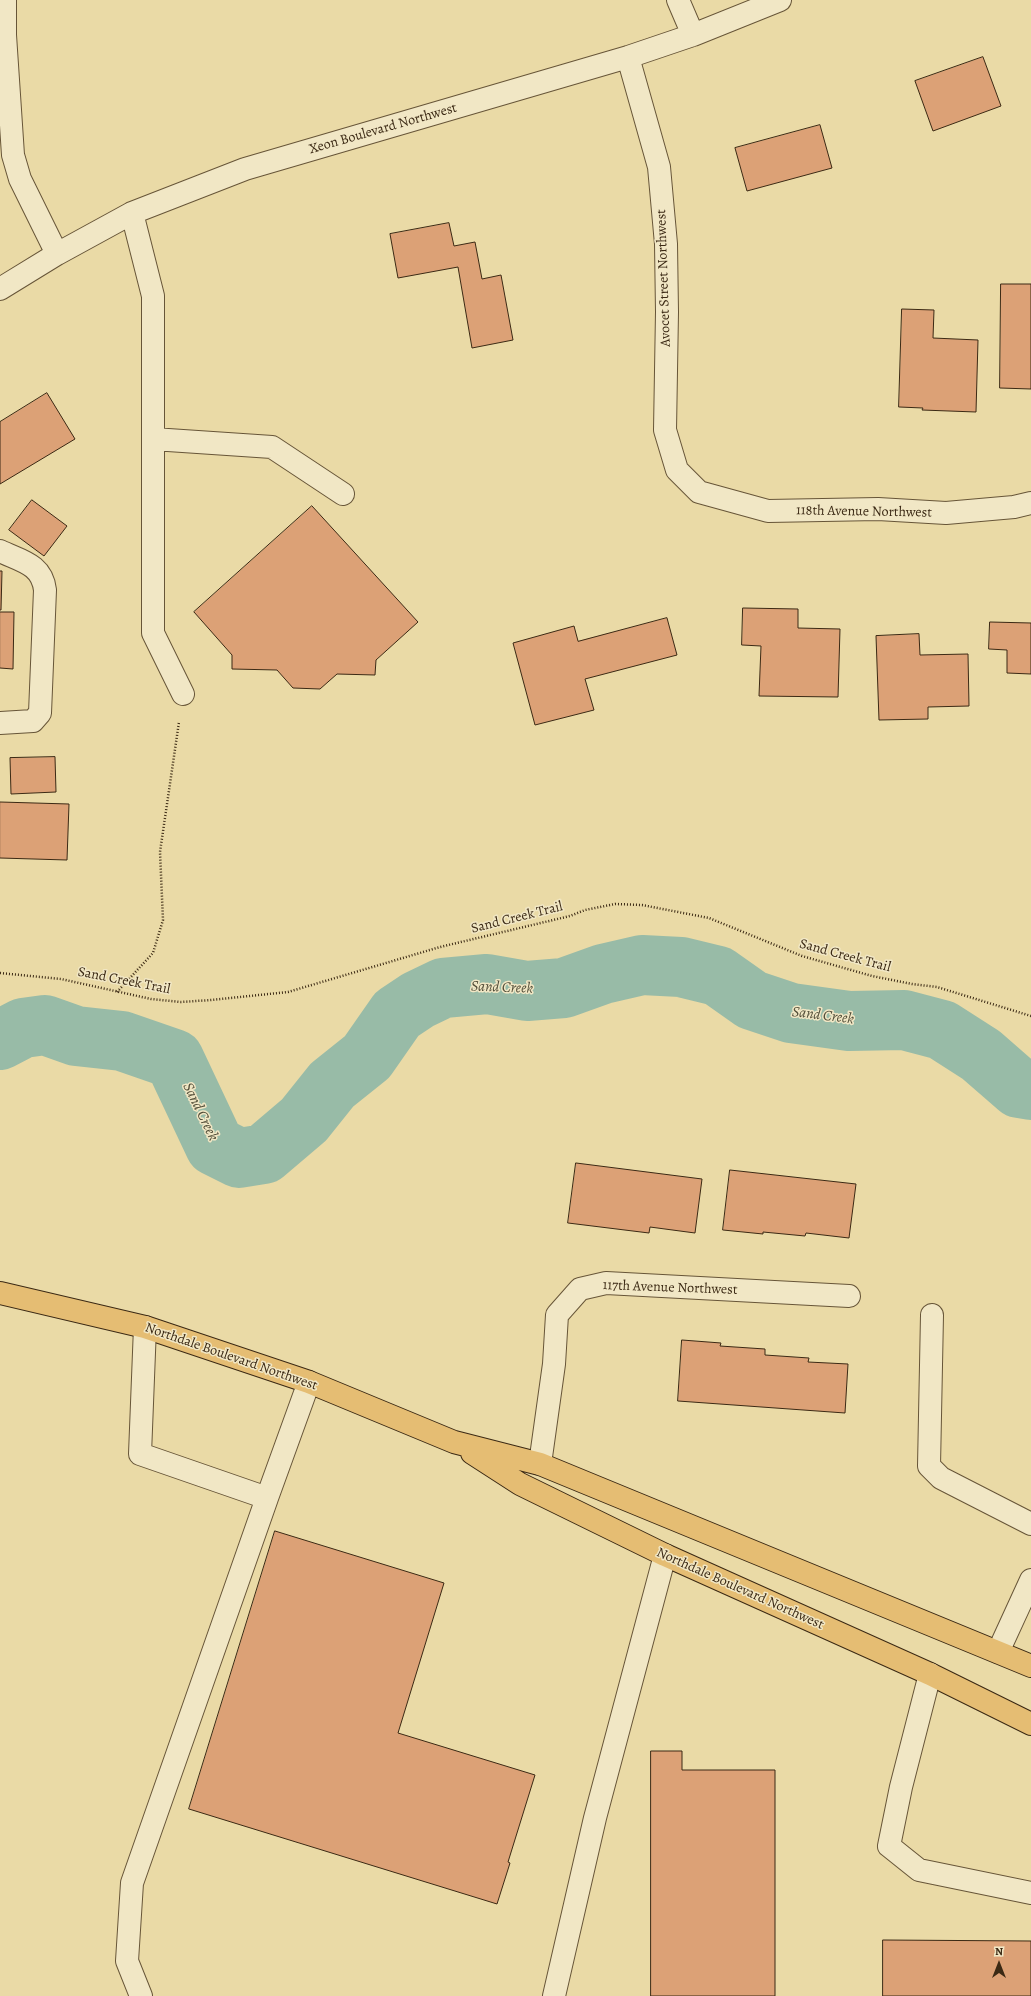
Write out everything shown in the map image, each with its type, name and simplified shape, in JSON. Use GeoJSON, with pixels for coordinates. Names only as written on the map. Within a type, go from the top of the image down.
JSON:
{"type":"FeatureCollection","features":[{"type":"Feature","properties":{"kind":"main road","name":"Northdale Boulevard Northwest"},"geometry":{"type":"LineString","coordinates":[[0,1293],[146,1327],[309,1382],[454,1442],[540,1464],[1031,1666]]}},
{"type":"Feature","properties":{"kind":"main road","name":"Northdale Boulevard Northwest"},"geometry":{"type":"LineString","coordinates":[[454,1442],[520,1484],[665,1555],[930,1674],[1031,1724]]}},
{"type":"Feature","properties":{"kind":"street"},"geometry":{"type":"LineString","coordinates":[[5,0],[5,35],[12,155],[20,179],[57,254]]}},
{"type":"Feature","properties":{"kind":"street"},"geometry":{"type":"LineString","coordinates":[[678,0],[692,35]]}},
{"type":"Feature","properties":{"kind":"street","name":"Xeon Boulevard Northwest"},"geometry":{"type":"LineString","coordinates":[[0,289],[57,254],[132,213],[245,169],[628,57],[692,35],[780,0]]}},
{"type":"Feature","properties":{"kind":"street","name":"Avocet Street Northwest"},"geometry":{"type":"LineString","coordinates":[[628,57],[658,167],[666,244],[665,430],[677,470],[699,492]]}},
{"type":"Feature","properties":{"kind":"street"},"geometry":{"type":"LineString","coordinates":[[132,213],[153,296],[153,633],[183,694]]}},
{"type":"Feature","properties":{"kind":"street"},"geometry":{"type":"LineString","coordinates":[[153,439],[272,447],[343,494]]}},
{"type":"Feature","properties":{"kind":"street","name":"118th Avenue Northwest"},"geometry":{"type":"LineString","coordinates":[[699,492],[768,511],[878,510],[946,513],[1014,507],[1031,503]]}},
{"type":"Feature","properties":{"kind":"street"},"geometry":{"type":"LineString","coordinates":[[0,551],[35,567],[44,578],[45,590],[40,714],[33,721],[0,723]]}},
{"type":"Feature","properties":{"kind":"street","name":"117th Avenue Northwest"},"geometry":{"type":"LineString","coordinates":[[540,1464],[554,1364],[557,1314],[580,1288],[606,1283],[849,1296]]}},
{"type":"Feature","properties":{"kind":"street"},"geometry":{"type":"LineString","coordinates":[[932,1315],[929,1466],[941,1478],[1031,1524]]}},
{"type":"Feature","properties":{"kind":"street"},"geometry":{"type":"LineString","coordinates":[[146,1327],[140,1454],[268,1498]]}},
{"type":"Feature","properties":{"kind":"street"},"geometry":{"type":"LineString","coordinates":[[141,1996],[127,1962],[132,1883],[309,1382]]}},
{"type":"Feature","properties":{"kind":"street"},"geometry":{"type":"LineString","coordinates":[[554,1996],[595,1818],[665,1555]]}},
{"type":"Feature","properties":{"kind":"street"},"geometry":{"type":"LineString","coordinates":[[998,1652],[1031,1580]]}},
{"type":"Feature","properties":{"kind":"street"},"geometry":{"type":"LineString","coordinates":[[930,1674],[901,1787],[889,1846],[919,1870],[1031,1894]]}},
{"type":"Feature","properties":{"kind":"path"},"geometry":{"type":"LineString","coordinates":[[117,992],[153,953],[164,920],[160,852],[172,785],[183,694]]}},
{"type":"Feature","properties":{"kind":"path","name":"Sand Creek Trail"},"geometry":{"type":"LineString","coordinates":[[0,973],[61,979],[151,999],[181,1002],[288,992],[433,950],[570,916],[585,910],[615,904],[642,905],[709,918],[802,956],[872,976],[912,984],[937,987],[1031,1016]]}},
{"type":"Feature","properties":{"kind":"building"},"geometry":{"type":"Polygon","coordinates":[[[983,57],[1001,106],[933,131],[915,81],[983,57]]]}},
{"type":"Feature","properties":{"kind":"building"},"geometry":{"type":"Polygon","coordinates":[[[820,125],[832,168],[747,191],[735,148],[820,125]]]}},
{"type":"Feature","properties":{"kind":"building"},"geometry":{"type":"Polygon","coordinates":[[[449,223],[454,246],[475,242],[482,279],[501,275],[513,340],[472,348],[458,267],[398,278],[390,234],[449,223]]]}},
{"type":"Feature","properties":{"kind":"building"},"geometry":{"type":"Polygon","coordinates":[[[1001,284],[1031,284],[1031,389],[1000,388],[1001,284]]]}},
{"type":"Feature","properties":{"kind":"building"},"geometry":{"type":"Polygon","coordinates":[[[902,309],[934,310],[933,338],[978,340],[976,412],[922,410],[923,408],[899,407],[902,309]]]}},
{"type":"Feature","properties":{"kind":"building"},"geometry":{"type":"Polygon","coordinates":[[[47,393],[75,439],[0,484],[0,422],[47,393]]]}},
{"type":"Feature","properties":{"kind":"building"},"geometry":{"type":"Polygon","coordinates":[[[32,500],[67,526],[44,556],[9,530],[32,500]]]}},
{"type":"Feature","properties":{"kind":"building"},"geometry":{"type":"Polygon","coordinates":[[[312,506],[418,622],[376,660],[375,675],[337,674],[320,689],[293,688],[277,670],[232,669],[232,655],[194,612],[312,506]]]}},
{"type":"Feature","properties":{"kind":"building"},"geometry":{"type":"Polygon","coordinates":[[[0,571],[2,571],[1,610],[0,610],[0,571]]]}},
{"type":"Feature","properties":{"kind":"building"},"geometry":{"type":"Polygon","coordinates":[[[743,608],[798,609],[798,628],[840,629],[838,697],[759,696],[761,646],[742,645],[743,608]]]}},
{"type":"Feature","properties":{"kind":"building"},"geometry":{"type":"Polygon","coordinates":[[[0,612],[14,612],[13,669],[0,668],[0,612]]]}},
{"type":"Feature","properties":{"kind":"building"},"geometry":{"type":"Polygon","coordinates":[[[667,618],[677,655],[585,679],[594,710],[535,725],[513,643],[574,626],[578,641],[667,618]]]}},
{"type":"Feature","properties":{"kind":"building"},"geometry":{"type":"Polygon","coordinates":[[[990,622],[1031,623],[1031,674],[1007,673],[1007,650],[989,649],[990,622]]]}},
{"type":"Feature","properties":{"kind":"building"},"geometry":{"type":"Polygon","coordinates":[[[919,634],[920,655],[968,654],[969,706],[928,707],[928,719],[879,720],[876,636],[919,634]]]}},
{"type":"Feature","properties":{"kind":"building"},"geometry":{"type":"Polygon","coordinates":[[[55,757],[56,792],[11,794],[10,758],[55,757]]]}},
{"type":"Feature","properties":{"kind":"building"},"geometry":{"type":"Polygon","coordinates":[[[0,802],[69,804],[67,860],[0,858],[0,802]]]}},
{"type":"Feature","properties":{"kind":"building"},"geometry":{"type":"Polygon","coordinates":[[[576,1163],[702,1179],[695,1233],[650,1227],[649,1233],[568,1223],[576,1163]]]}},
{"type":"Feature","properties":{"kind":"building"},"geometry":{"type":"Polygon","coordinates":[[[730,1170],[856,1184],[849,1238],[806,1233],[805,1236],[723,1230],[730,1170]]]}},
{"type":"Feature","properties":{"kind":"building"},"geometry":{"type":"Polygon","coordinates":[[[682,1340],[721,1343],[720,1346],[765,1349],[765,1355],[809,1358],[808,1362],[848,1364],[845,1413],[678,1401],[682,1340]]]}},
{"type":"Feature","properties":{"kind":"building"},"geometry":{"type":"Polygon","coordinates":[[[275,1531],[444,1583],[398,1733],[535,1775],[508,1862],[510,1863],[497,1904],[189,1809],[275,1531]]]}},
{"type":"Feature","properties":{"kind":"building"},"geometry":{"type":"Polygon","coordinates":[[[651,1751],[682,1751],[682,1770],[775,1770],[775,1996],[651,1996],[651,1751]]]}},
{"type":"Feature","properties":{"kind":"building"},"geometry":{"type":"Polygon","coordinates":[[[883,1940],[1031,1941],[1031,1996],[883,1996],[883,1940]]]}},
{"type":"Feature","properties":{"kind":"waterway","name":"Sand Creek"},"geometry":{"type":"LineString","coordinates":[[0,1040],[23,1028],[45,1025],[76,1036],[122,1041],[174,1059],[215,1146],[239,1158],[264,1154],[304,1120],[332,1085],[367,1057],[397,1014],[418,1000],[443,988],[487,984],[527,991],[564,988],[603,974],[642,965],[681,967],[718,976],[752,1000],[791,1013],[849,1021],[904,1020],[942,1030],[981,1055],[1019,1088],[1031,1090]]}}]}
